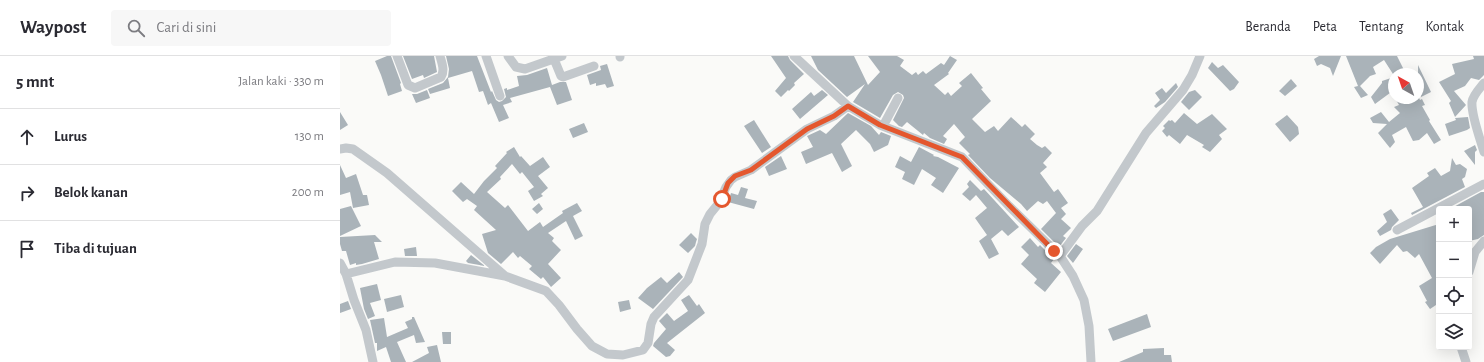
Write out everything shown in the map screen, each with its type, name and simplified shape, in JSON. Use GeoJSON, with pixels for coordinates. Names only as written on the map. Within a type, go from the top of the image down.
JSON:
{"type":"FeatureCollection","features":[{"type":"Feature","properties":{"kind":"street"},"geometry":{"type":"LineString","coordinates":[[397,56],[408,85],[415,88],[441,78],[444,73],[444,68],[440,56]]}},
{"type":"Feature","properties":{"kind":"street"},"geometry":{"type":"LineString","coordinates":[[486,56],[500,96]]}},
{"type":"Feature","properties":{"kind":"street"},"geometry":{"type":"LineString","coordinates":[[508,56],[516,67],[525,69],[558,57],[561,76],[594,66]]}},
{"type":"Feature","properties":{"kind":"street"},"geometry":{"type":"LineString","coordinates":[[794,56],[848,106],[883,126],[962,157],[1060,256],[1073,276],[1084,300],[1089,326],[1091,362]]}},
{"type":"Feature","properties":{"kind":"street"},"geometry":{"type":"LineString","coordinates":[[1060,256],[1082,226],[1097,211],[1146,133],[1183,90],[1192,75],[1200,56]]}},
{"type":"Feature","properties":{"kind":"street"},"geometry":{"type":"LineString","coordinates":[[1484,83],[1472,102],[1474,117],[1484,152]]}},
{"type":"Feature","properties":{"kind":"street"},"geometry":{"type":"LineString","coordinates":[[883,126],[898,98]]}},
{"type":"Feature","properties":{"kind":"street"},"geometry":{"type":"LineString","coordinates":[[346,274],[394,262],[435,263],[506,276],[546,291],[592,346],[607,354],[623,355],[643,350],[648,344],[650,329],[654,317],[688,280],[702,244],[705,224],[710,214],[720,203],[728,183],[735,176],[751,170],[807,129],[834,116],[848,106]]}},
{"type":"Feature","properties":{"kind":"street"},"geometry":{"type":"LineString","coordinates":[[340,149],[353,149],[388,174],[506,276]]}},
{"type":"Feature","properties":{"kind":"street"},"geometry":{"type":"LineString","coordinates":[[1397,230],[1484,184]]}},
{"type":"Feature","properties":{"kind":"street"},"geometry":{"type":"LineString","coordinates":[[1472,262],[1475,252],[1484,241]]}},
{"type":"Feature","properties":{"kind":"street"},"geometry":{"type":"LineString","coordinates":[[340,263],[346,274],[354,300],[366,330],[373,362]]}},
{"type":"Feature","properties":{"kind":"street"},"geometry":{"type":"LineString","coordinates":[[1462,350],[1466,362]]}},
{"type":"Feature","properties":{"kind":"building"},"geometry":{"type":"Polygon","coordinates":[[[391,56],[401,83],[402,91],[388,96],[375,61],[391,56]]]}},
{"type":"Feature","properties":{"kind":"building"},"geometry":{"type":"Polygon","coordinates":[[[403,56],[434,56],[437,72],[424,78],[423,75],[412,79],[403,56]]]}},
{"type":"Feature","properties":{"kind":"building"},"geometry":{"type":"Polygon","coordinates":[[[446,56],[477,56],[491,92],[492,91],[496,100],[499,102],[506,97],[504,89],[507,88],[507,90],[519,86],[517,76],[527,75],[547,68],[552,85],[560,82],[566,82],[572,100],[557,105],[550,87],[510,98],[512,102],[503,105],[509,118],[499,122],[491,103],[488,105],[483,91],[479,92],[472,71],[448,78],[450,88],[430,94],[428,89],[443,83],[448,77],[449,69],[446,56]]]}},
{"type":"Feature","properties":{"kind":"building"},"geometry":{"type":"Polygon","coordinates":[[[771,56],[788,56],[804,74],[794,83],[795,85],[789,91],[788,90],[781,97],[775,91],[786,78],[771,56]]]}},
{"type":"Feature","properties":{"kind":"building"},"geometry":{"type":"Polygon","coordinates":[[[811,56],[854,56],[868,85],[880,72],[868,56],[897,56],[904,60],[900,66],[912,75],[916,72],[918,75],[923,71],[926,74],[941,63],[944,65],[950,56],[957,60],[948,73],[949,74],[934,85],[945,95],[948,92],[951,96],[962,86],[959,83],[971,73],[991,101],[972,119],[985,132],[994,126],[998,131],[1011,117],[1022,127],[1025,124],[1035,134],[1030,139],[1042,148],[1045,146],[1052,153],[1043,163],[1047,167],[1040,173],[1054,192],[1058,189],[1068,203],[1061,208],[1066,214],[1061,219],[1071,228],[1063,236],[1066,238],[1059,247],[1041,229],[1056,213],[1047,201],[1043,204],[1038,201],[1027,211],[1021,204],[990,178],[968,155],[970,154],[959,143],[965,137],[954,124],[943,136],[947,139],[944,144],[930,138],[924,133],[923,135],[907,122],[902,127],[899,126],[893,120],[904,98],[903,95],[898,92],[893,95],[880,118],[853,102],[865,84],[847,97],[818,70],[811,56]]]}},
{"type":"Feature","properties":{"kind":"building"},"geometry":{"type":"Polygon","coordinates":[[[1319,56],[1341,56],[1333,76],[1330,68],[1321,64],[1317,66],[1314,59],[1319,56]]]}},
{"type":"Feature","properties":{"kind":"building"},"geometry":{"type":"Polygon","coordinates":[[[1346,56],[1397,56],[1403,68],[1389,68],[1384,60],[1373,67],[1376,74],[1370,76],[1360,86],[1368,95],[1361,98],[1354,87],[1358,86],[1346,56]]]}},
{"type":"Feature","properties":{"kind":"building"},"geometry":{"type":"Polygon","coordinates":[[[1473,56],[1484,56],[1484,75],[1479,80],[1471,78],[1465,86],[1454,91],[1466,105],[1455,117],[1449,103],[1451,101],[1439,82],[1455,74],[1452,64],[1474,59],[1473,56]]]}},
{"type":"Feature","properties":{"kind":"building"},"geometry":{"type":"Polygon","coordinates":[[[1212,62],[1218,68],[1223,65],[1239,82],[1234,89],[1230,91],[1208,68],[1212,62]]]}},
{"type":"Feature","properties":{"kind":"building"},"geometry":{"type":"Polygon","coordinates":[[[607,64],[614,86],[607,88],[605,84],[596,86],[596,83],[590,85],[587,75],[601,70],[600,66],[607,64]]]}},
{"type":"Feature","properties":{"kind":"building"},"geometry":{"type":"Polygon","coordinates":[[[1424,77],[1431,92],[1424,96],[1424,77]]]}},
{"type":"Feature","properties":{"kind":"building"},"geometry":{"type":"Polygon","coordinates":[[[1291,79],[1297,86],[1285,96],[1279,91],[1291,79]]]}},
{"type":"Feature","properties":{"kind":"building"},"geometry":{"type":"Polygon","coordinates":[[[1388,79],[1388,94],[1375,104],[1371,97],[1382,81],[1388,79]]]}},
{"type":"Feature","properties":{"kind":"building"},"geometry":{"type":"Polygon","coordinates":[[[1176,83],[1178,87],[1165,102],[1156,108],[1154,106],[1160,100],[1155,93],[1162,88],[1166,93],[1176,83]]]}},
{"type":"Feature","properties":{"kind":"building"},"geometry":{"type":"Polygon","coordinates":[[[427,90],[430,98],[416,103],[412,94],[417,94],[427,90]]]}},
{"type":"Feature","properties":{"kind":"building"},"geometry":{"type":"Polygon","coordinates":[[[822,90],[828,95],[800,119],[792,109],[811,92],[814,96],[822,90]]]}},
{"type":"Feature","properties":{"kind":"building"},"geometry":{"type":"Polygon","coordinates":[[[1195,90],[1202,97],[1189,110],[1181,102],[1189,92],[1195,90]]]}},
{"type":"Feature","properties":{"kind":"building"},"geometry":{"type":"Polygon","coordinates":[[[1424,103],[1425,105],[1422,106],[1430,120],[1429,121],[1441,140],[1434,144],[1427,133],[1419,140],[1413,141],[1406,127],[1392,135],[1395,142],[1390,148],[1378,133],[1387,124],[1373,123],[1370,118],[1381,112],[1389,122],[1400,113],[1394,107],[1399,105],[1424,103]]]}},
{"type":"Feature","properties":{"kind":"building"},"geometry":{"type":"Polygon","coordinates":[[[340,112],[348,125],[340,130],[340,112]]]}},
{"type":"Feature","properties":{"kind":"building"},"geometry":{"type":"Polygon","coordinates":[[[848,113],[871,126],[879,135],[881,132],[891,136],[888,145],[874,152],[870,144],[856,130],[841,144],[852,166],[842,172],[832,153],[806,164],[801,152],[813,147],[807,136],[820,130],[826,134],[848,113]]]}},
{"type":"Feature","properties":{"kind":"building"},"geometry":{"type":"Polygon","coordinates":[[[1184,113],[1197,124],[1212,114],[1227,129],[1219,135],[1222,139],[1210,152],[1202,147],[1204,145],[1187,135],[1180,144],[1169,135],[1167,137],[1162,131],[1165,128],[1163,126],[1169,120],[1172,120],[1175,123],[1184,113]]]}},
{"type":"Feature","properties":{"kind":"building"},"geometry":{"type":"Polygon","coordinates":[[[1287,115],[1298,127],[1299,134],[1290,142],[1275,124],[1287,115]]]}},
{"type":"Feature","properties":{"kind":"building"},"geometry":{"type":"Polygon","coordinates":[[[1468,117],[1470,128],[1449,136],[1445,124],[1456,120],[1455,118],[1468,117]]]}},
{"type":"Feature","properties":{"kind":"building"},"geometry":{"type":"Polygon","coordinates":[[[754,120],[771,147],[762,153],[744,126],[754,120]]]}},
{"type":"Feature","properties":{"kind":"building"},"geometry":{"type":"Polygon","coordinates":[[[584,123],[588,132],[573,138],[569,129],[584,123]]]}},
{"type":"Feature","properties":{"kind":"building"},"geometry":{"type":"Polygon","coordinates":[[[1475,145],[1477,150],[1475,152],[1475,165],[1464,151],[1475,145]]]}},
{"type":"Feature","properties":{"kind":"building"},"geometry":{"type":"Polygon","coordinates":[[[514,147],[520,157],[521,156],[530,166],[543,157],[550,167],[538,176],[548,188],[541,194],[543,196],[534,201],[528,191],[534,187],[522,172],[520,174],[512,164],[500,177],[501,179],[487,192],[505,208],[508,205],[528,231],[540,222],[543,227],[563,213],[562,211],[577,203],[582,211],[573,216],[583,236],[575,240],[566,221],[548,233],[554,238],[552,241],[561,250],[548,264],[561,278],[551,287],[543,277],[541,279],[529,269],[532,266],[520,256],[518,258],[513,252],[501,264],[488,253],[482,234],[496,230],[474,210],[477,206],[467,199],[463,202],[452,191],[461,182],[474,194],[497,168],[495,166],[507,153],[506,152],[514,147]]]}},
{"type":"Feature","properties":{"kind":"building"},"geometry":{"type":"Polygon","coordinates":[[[919,147],[934,155],[933,156],[959,168],[943,193],[931,185],[936,178],[922,169],[914,185],[902,179],[905,172],[895,167],[900,156],[911,162],[919,147]]]}},
{"type":"Feature","properties":{"kind":"building"},"geometry":{"type":"Polygon","coordinates":[[[781,156],[787,169],[769,176],[765,167],[781,156]]]}},
{"type":"Feature","properties":{"kind":"building"},"geometry":{"type":"Polygon","coordinates":[[[1452,158],[1456,165],[1460,164],[1467,169],[1465,177],[1462,179],[1465,187],[1412,215],[1411,213],[1423,207],[1412,188],[1429,176],[1427,173],[1435,168],[1441,176],[1450,171],[1452,158]]]}},
{"type":"Feature","properties":{"kind":"building"},"geometry":{"type":"Polygon","coordinates":[[[340,165],[346,178],[356,174],[363,195],[367,195],[369,205],[353,208],[350,192],[340,195],[340,165]]]}},
{"type":"Feature","properties":{"kind":"building"},"geometry":{"type":"Polygon","coordinates":[[[970,180],[981,191],[984,189],[1019,227],[1008,236],[1002,230],[991,239],[999,254],[989,259],[979,241],[987,235],[975,218],[987,208],[976,195],[970,201],[962,194],[969,187],[967,184],[970,180]]]}},
{"type":"Feature","properties":{"kind":"building"},"geometry":{"type":"Polygon","coordinates":[[[741,187],[748,189],[745,198],[757,201],[754,209],[728,202],[731,193],[738,195],[741,187]]]}},
{"type":"Feature","properties":{"kind":"building"},"geometry":{"type":"Polygon","coordinates":[[[1481,192],[1484,192],[1484,235],[1478,239],[1472,240],[1472,206],[1455,206],[1481,192]]]}},
{"type":"Feature","properties":{"kind":"building"},"geometry":{"type":"Polygon","coordinates":[[[539,203],[543,209],[537,214],[532,209],[539,203]]]}},
{"type":"Feature","properties":{"kind":"building"},"geometry":{"type":"Polygon","coordinates":[[[351,206],[361,226],[340,236],[340,209],[351,206]]]}},
{"type":"Feature","properties":{"kind":"building"},"geometry":{"type":"Polygon","coordinates":[[[1391,209],[1399,220],[1391,230],[1380,236],[1377,231],[1387,222],[1383,214],[1391,209]]]}},
{"type":"Feature","properties":{"kind":"building"},"geometry":{"type":"Polygon","coordinates":[[[1436,225],[1436,305],[1430,309],[1425,302],[1427,301],[1419,286],[1432,278],[1419,254],[1415,258],[1407,251],[1403,252],[1397,245],[1380,264],[1370,253],[1376,247],[1390,239],[1436,225]]]}},
{"type":"Feature","properties":{"kind":"building"},"geometry":{"type":"Polygon","coordinates":[[[691,233],[697,239],[695,246],[688,253],[679,245],[691,233]]]}},
{"type":"Feature","properties":{"kind":"building"},"geometry":{"type":"Polygon","coordinates":[[[375,235],[382,242],[374,242],[379,259],[362,264],[356,265],[356,263],[350,265],[346,251],[342,251],[340,237],[375,235]]]}},
{"type":"Feature","properties":{"kind":"building"},"geometry":{"type":"Polygon","coordinates":[[[1030,238],[1038,247],[1040,245],[1054,259],[1051,263],[1061,272],[1045,292],[1034,283],[1037,279],[1021,264],[1029,255],[1021,247],[1030,238]]]}},
{"type":"Feature","properties":{"kind":"building"},"geometry":{"type":"Polygon","coordinates":[[[1076,244],[1083,249],[1073,263],[1067,256],[1076,244]]]}},
{"type":"Feature","properties":{"kind":"building"},"geometry":{"type":"Polygon","coordinates":[[[416,247],[417,256],[405,256],[404,249],[416,247]]]}},
{"type":"Feature","properties":{"kind":"building"},"geometry":{"type":"Polygon","coordinates":[[[471,255],[485,266],[468,263],[466,261],[471,255]]]}},
{"type":"Feature","properties":{"kind":"building"},"geometry":{"type":"Polygon","coordinates":[[[679,272],[683,277],[653,309],[638,298],[647,288],[661,277],[667,283],[679,272]]]}},
{"type":"Feature","properties":{"kind":"building"},"geometry":{"type":"Polygon","coordinates":[[[377,284],[381,300],[370,303],[375,316],[368,319],[364,309],[360,288],[377,284]]]}},
{"type":"Feature","properties":{"kind":"building"},"geometry":{"type":"Polygon","coordinates":[[[401,295],[404,307],[387,312],[384,299],[401,295]]]}},
{"type":"Feature","properties":{"kind":"building"},"geometry":{"type":"Polygon","coordinates":[[[689,295],[697,306],[699,304],[705,313],[667,343],[675,350],[670,356],[666,357],[653,346],[666,329],[659,321],[667,313],[674,321],[688,311],[681,300],[689,295]]]}},
{"type":"Feature","properties":{"kind":"building"},"geometry":{"type":"Polygon","coordinates":[[[629,300],[631,309],[620,312],[618,302],[629,300]]]}},
{"type":"Feature","properties":{"kind":"building"},"geometry":{"type":"Polygon","coordinates":[[[348,301],[351,309],[340,313],[340,304],[348,301]]]}},
{"type":"Feature","properties":{"kind":"building"},"geometry":{"type":"Polygon","coordinates":[[[1147,314],[1151,327],[1113,341],[1108,329],[1147,314]]]}},
{"type":"Feature","properties":{"kind":"building"},"geometry":{"type":"Polygon","coordinates":[[[412,317],[414,317],[425,342],[416,343],[414,335],[397,342],[406,362],[391,362],[386,347],[377,351],[377,343],[375,343],[370,320],[384,318],[387,337],[408,328],[405,322],[412,319],[412,317]]]}},
{"type":"Feature","properties":{"kind":"building"},"geometry":{"type":"Polygon","coordinates":[[[442,332],[451,332],[451,344],[443,344],[442,332]]]}},
{"type":"Feature","properties":{"kind":"building"},"geometry":{"type":"Polygon","coordinates":[[[437,345],[441,362],[412,362],[429,353],[427,347],[437,345]]]}},
{"type":"Feature","properties":{"kind":"building"},"geometry":{"type":"Polygon","coordinates":[[[1164,348],[1164,355],[1171,355],[1172,362],[1119,362],[1143,352],[1143,349],[1164,348]]]}},
{"type":"Feature","properties":{"kind":"route"},"geometry":{"type":"LineString","coordinates":[[722,199],[728,183],[735,176],[744,174],[751,170],[807,129],[834,116],[848,106],[880,125],[960,155],[1054,251]]}}]}
